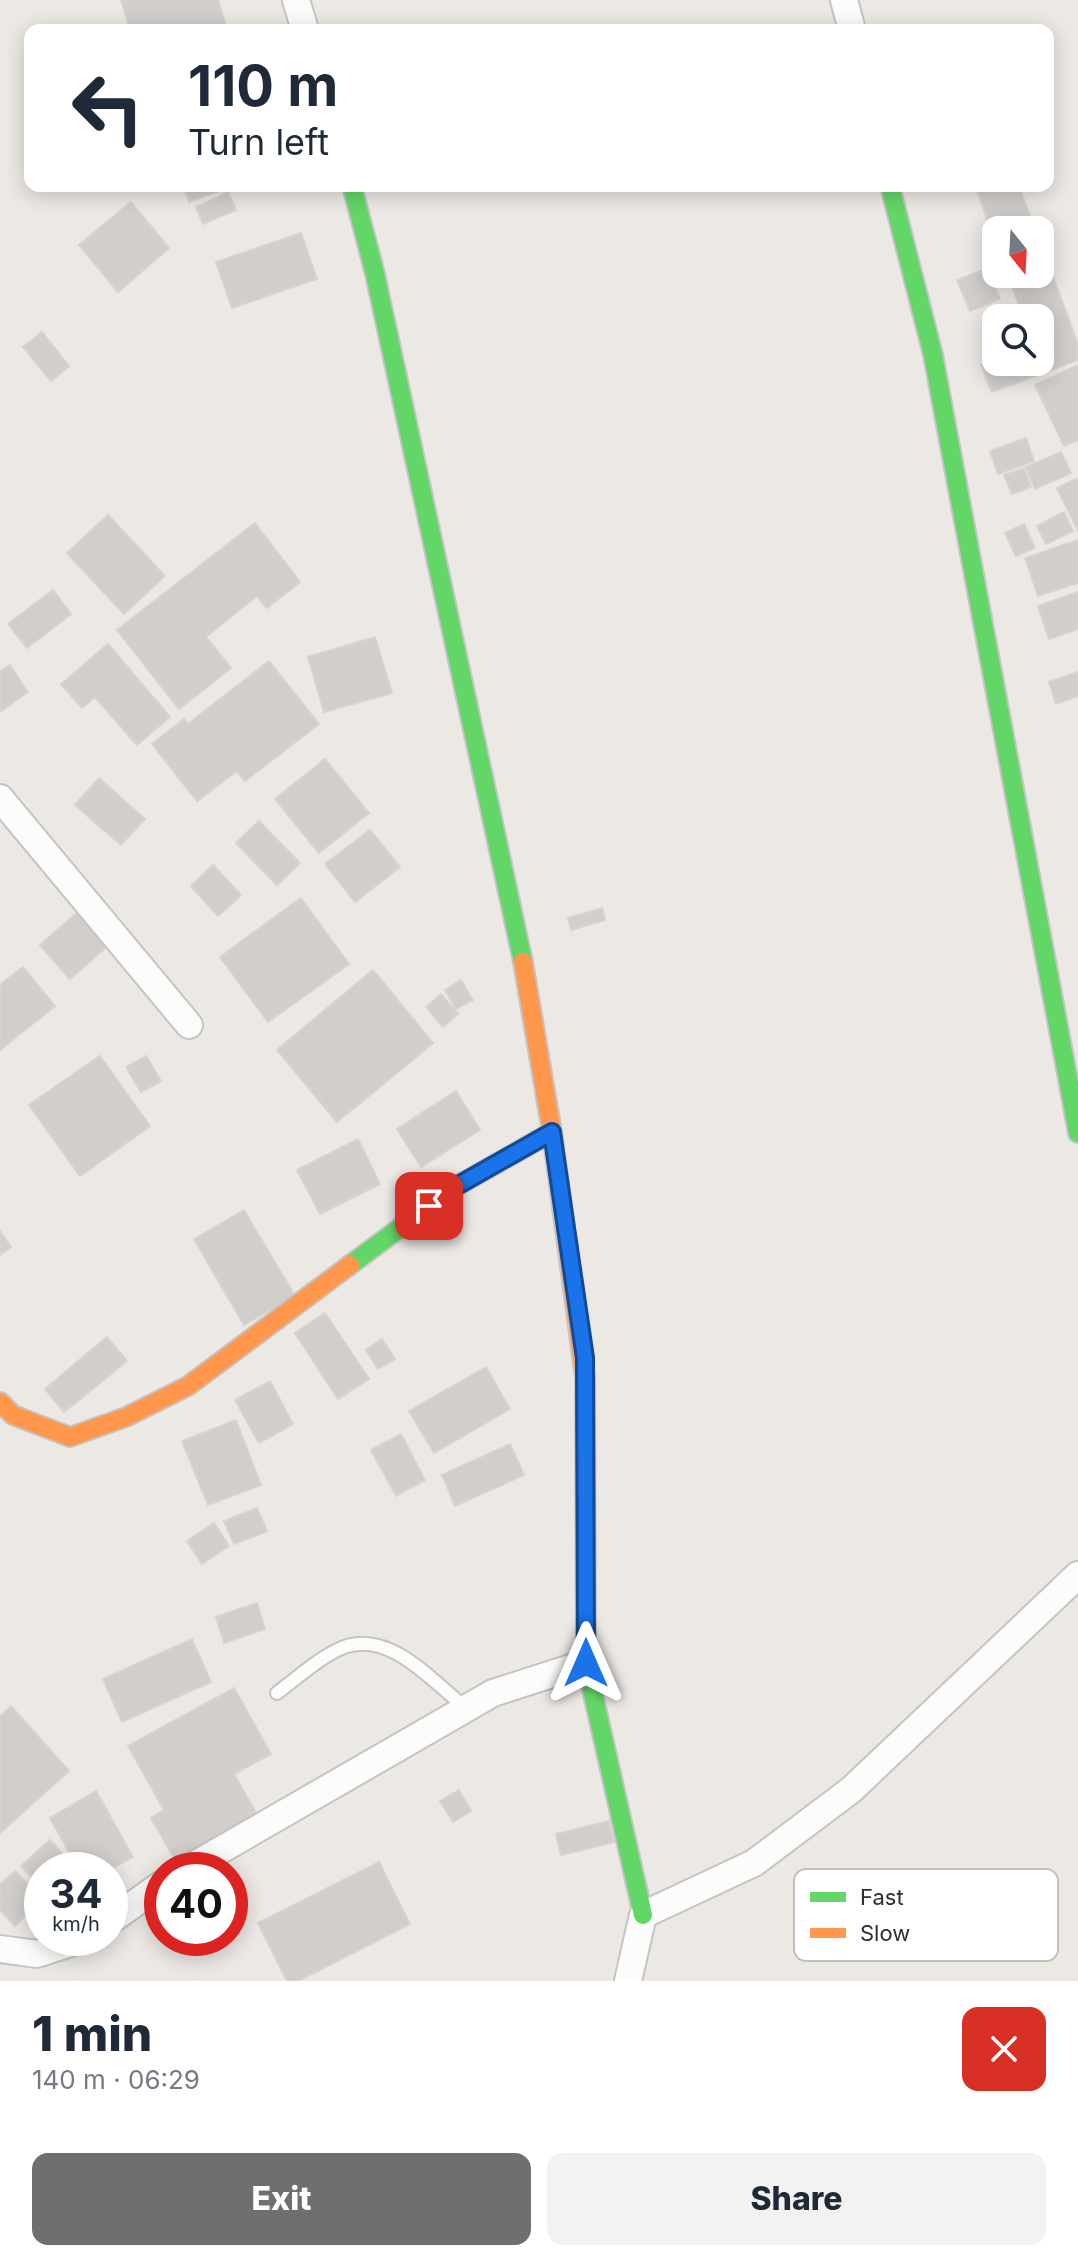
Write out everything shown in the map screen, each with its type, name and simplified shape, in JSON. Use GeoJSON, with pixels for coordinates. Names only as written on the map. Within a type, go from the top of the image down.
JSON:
{"type":"FeatureCollection","features":[{"type":"Feature","properties":{"kind":"street"},"geometry":{"type":"LineString","coordinates":[[296,0],[303,24]]}},
{"type":"Feature","properties":{"kind":"street"},"geometry":{"type":"LineString","coordinates":[[844,0],[850,24]]}},
{"type":"Feature","properties":{"kind":"street"},"geometry":{"type":"LineString","coordinates":[[354,192],[379,289],[524,969],[552,1132],[585,1358],[586,1663],[643,1915],[628,1981]]}},
{"type":"Feature","properties":{"kind":"street"},"geometry":{"type":"LineString","coordinates":[[892,192],[933,355],[1078,1133]]}},
{"type":"Feature","properties":{"kind":"street"},"geometry":{"type":"LineString","coordinates":[[0,798],[189,1025]]}},
{"type":"Feature","properties":{"kind":"street"},"geometry":{"type":"LineString","coordinates":[[0,1402],[13,1415],[70,1437],[126,1417],[188,1386],[455,1187],[552,1132]]}},
{"type":"Feature","properties":{"kind":"street"},"geometry":{"type":"LineString","coordinates":[[643,1915],[754,1863],[851,1790],[1078,1575]]}},
{"type":"Feature","properties":{"kind":"street"},"geometry":{"type":"LineString","coordinates":[[217,1852],[493,1693],[586,1663]]}},
{"type":"Feature","properties":{"kind":"street"},"geometry":{"type":"LineString","coordinates":[[0,1949],[24,1952]]}},
{"type":"Feature","properties":{"kind":"lane"},"geometry":{"type":"LineString","coordinates":[[277,1693],[342,1648],[376,1642],[392,1650],[466,1708]]}},
{"type":"Feature","properties":{"kind":"building"},"geometry":{"type":"Polygon","coordinates":[[[121,0],[218,0],[225,24],[128,24],[121,0]]]}},
{"type":"Feature","properties":{"kind":"building"},"geometry":{"type":"Polygon","coordinates":[[[185,192],[216,192],[189,202],[185,192]]]}},
{"type":"Feature","properties":{"kind":"building"},"geometry":{"type":"Polygon","coordinates":[[[228,192],[236,210],[203,224],[196,207],[228,192]]]}},
{"type":"Feature","properties":{"kind":"building"},"geometry":{"type":"Polygon","coordinates":[[[977,192],[1021,192],[1030,216],[986,216],[977,192]]]}},
{"type":"Feature","properties":{"kind":"building"},"geometry":{"type":"Polygon","coordinates":[[[131,202],[169,248],[118,292],[79,245],[131,202]]]}},
{"type":"Feature","properties":{"kind":"building"},"geometry":{"type":"Polygon","coordinates":[[[301,233],[317,279],[232,308],[216,262],[301,233]]]}},
{"type":"Feature","properties":{"kind":"building"},"geometry":{"type":"Polygon","coordinates":[[[982,270],[982,288],[996,288],[1000,299],[970,311],[957,280],[982,270]]]}},
{"type":"Feature","properties":{"kind":"building"},"geometry":{"type":"Polygon","coordinates":[[[1054,280],[1078,344],[1078,360],[1054,369],[1054,304],[1019,304],[1012,288],[1054,288],[1054,280]]]}},
{"type":"Feature","properties":{"kind":"building"},"geometry":{"type":"Polygon","coordinates":[[[42,332],[69,366],[51,381],[23,347],[42,332]]]}},
{"type":"Feature","properties":{"kind":"building"},"geometry":{"type":"Polygon","coordinates":[[[1078,365],[1078,440],[1064,446],[1035,385],[1078,365]]]}},
{"type":"Feature","properties":{"kind":"building"},"geometry":{"type":"Polygon","coordinates":[[[985,376],[1035,376],[992,392],[985,376]]]}},
{"type":"Feature","properties":{"kind":"building"},"geometry":{"type":"Polygon","coordinates":[[[1026,438],[1034,461],[998,474],[990,451],[1026,438]]]}},
{"type":"Feature","properties":{"kind":"building"},"geometry":{"type":"Polygon","coordinates":[[[1061,452],[1071,473],[1035,489],[1026,467],[1061,452]]]}},
{"type":"Feature","properties":{"kind":"building"},"geometry":{"type":"Polygon","coordinates":[[[1024,468],[1031,487],[1012,494],[1004,475],[1024,468]]]}},
{"type":"Feature","properties":{"kind":"building"},"geometry":{"type":"Polygon","coordinates":[[[1078,478],[1078,531],[1057,488],[1078,478]]]}},
{"type":"Feature","properties":{"kind":"building"},"geometry":{"type":"Polygon","coordinates":[[[1064,512],[1073,531],[1046,544],[1037,526],[1064,512]]]}},
{"type":"Feature","properties":{"kind":"building"},"geometry":{"type":"Polygon","coordinates":[[[108,515],[165,576],[124,614],[67,553],[108,515]]]}},
{"type":"Feature","properties":{"kind":"building"},"geometry":{"type":"Polygon","coordinates":[[[255,523],[300,582],[267,608],[257,596],[206,637],[231,668],[179,709],[117,630],[255,523]]]}},
{"type":"Feature","properties":{"kind":"building"},"geometry":{"type":"Polygon","coordinates":[[[1024,524],[1035,548],[1016,556],[1005,533],[1024,524]]]}},
{"type":"Feature","properties":{"kind":"building"},"geometry":{"type":"Polygon","coordinates":[[[1078,540],[1078,583],[1038,596],[1025,558],[1078,540]]]}},
{"type":"Feature","properties":{"kind":"building"},"geometry":{"type":"Polygon","coordinates":[[[53,590],[71,614],[27,648],[8,624],[53,590]]]}},
{"type":"Feature","properties":{"kind":"building"},"geometry":{"type":"Polygon","coordinates":[[[1078,592],[1078,629],[1049,639],[1038,606],[1078,592]]]}},
{"type":"Feature","properties":{"kind":"building"},"geometry":{"type":"Polygon","coordinates":[[[375,637],[392,693],[324,712],[308,657],[375,637]]]}},
{"type":"Feature","properties":{"kind":"building"},"geometry":{"type":"Polygon","coordinates":[[[108,644],[170,717],[137,745],[95,697],[82,708],[61,684],[108,644]]]}},
{"type":"Feature","properties":{"kind":"building"},"geometry":{"type":"Polygon","coordinates":[[[269,661],[319,724],[245,781],[237,771],[197,801],[152,744],[184,719],[188,724],[269,661]]]}},
{"type":"Feature","properties":{"kind":"building"},"geometry":{"type":"Polygon","coordinates":[[[10,665],[28,692],[0,712],[0,672],[10,665]]]}},
{"type":"Feature","properties":{"kind":"building"},"geometry":{"type":"Polygon","coordinates":[[[1078,672],[1078,696],[1056,704],[1049,682],[1078,672]]]}},
{"type":"Feature","properties":{"kind":"building"},"geometry":{"type":"Polygon","coordinates":[[[325,759],[369,813],[319,853],[275,799],[325,759]]]}},
{"type":"Feature","properties":{"kind":"building"},"geometry":{"type":"Polygon","coordinates":[[[99,778],[145,819],[121,845],[75,805],[99,778]]]}},
{"type":"Feature","properties":{"kind":"building"},"geometry":{"type":"Polygon","coordinates":[[[259,821],[300,863],[277,885],[236,843],[259,821]]]}},
{"type":"Feature","properties":{"kind":"building"},"geometry":{"type":"Polygon","coordinates":[[[370,830],[400,867],[355,902],[325,864],[370,830]]]}},
{"type":"Feature","properties":{"kind":"building"},"geometry":{"type":"Polygon","coordinates":[[[213,865],[241,895],[218,916],[191,886],[213,865]]]}},
{"type":"Feature","properties":{"kind":"building"},"geometry":{"type":"Polygon","coordinates":[[[301,898],[349,964],[268,1022],[220,957],[301,898]]]}},
{"type":"Feature","properties":{"kind":"building"},"geometry":{"type":"Polygon","coordinates":[[[602,908],[605,920],[571,930],[568,918],[602,908]]]}},
{"type":"Feature","properties":{"kind":"building"},"geometry":{"type":"Polygon","coordinates":[[[80,910],[110,944],[70,979],[40,945],[80,910]]]}},
{"type":"Feature","properties":{"kind":"building"},"geometry":{"type":"Polygon","coordinates":[[[23,967],[55,1006],[0,1050],[0,985],[23,967]]]}},
{"type":"Feature","properties":{"kind":"building"},"geometry":{"type":"Polygon","coordinates":[[[373,970],[433,1043],[337,1122],[277,1050],[373,970]]]}},
{"type":"Feature","properties":{"kind":"building"},"geometry":{"type":"Polygon","coordinates":[[[461,980],[473,1000],[456,1009],[445,990],[461,980]]]}},
{"type":"Feature","properties":{"kind":"building"},"geometry":{"type":"Polygon","coordinates":[[[441,994],[458,1014],[443,1027],[426,1007],[441,994]]]}},
{"type":"Feature","properties":{"kind":"building"},"geometry":{"type":"Polygon","coordinates":[[[100,1056],[150,1126],[80,1176],[29,1105],[100,1056]]]}},
{"type":"Feature","properties":{"kind":"building"},"geometry":{"type":"Polygon","coordinates":[[[146,1056],[161,1081],[141,1092],[126,1067],[146,1056]]]}},
{"type":"Feature","properties":{"kind":"building"},"geometry":{"type":"Polygon","coordinates":[[[456,1091],[480,1130],[421,1167],[397,1129],[456,1091]]]}},
{"type":"Feature","properties":{"kind":"building"},"geometry":{"type":"Polygon","coordinates":[[[358,1139],[380,1184],[320,1214],[297,1170],[358,1139]]]}},
{"type":"Feature","properties":{"kind":"building"},"geometry":{"type":"Polygon","coordinates":[[[244,1210],[295,1296],[244,1325],[194,1239],[244,1210]]]}},
{"type":"Feature","properties":{"kind":"building"},"geometry":{"type":"Polygon","coordinates":[[[0,1231],[11,1247],[0,1255],[0,1231]]]}},
{"type":"Feature","properties":{"kind":"building"},"geometry":{"type":"Polygon","coordinates":[[[325,1313],[369,1379],[338,1399],[295,1333],[325,1313]]]}},
{"type":"Feature","properties":{"kind":"building"},"geometry":{"type":"Polygon","coordinates":[[[107,1337],[127,1361],[64,1412],[45,1389],[107,1337]]]}},
{"type":"Feature","properties":{"kind":"building"},"geometry":{"type":"Polygon","coordinates":[[[382,1339],[395,1359],[378,1369],[366,1350],[382,1339]]]}},
{"type":"Feature","properties":{"kind":"building"},"geometry":{"type":"Polygon","coordinates":[[[486,1367],[510,1409],[434,1453],[409,1411],[486,1367]]]}},
{"type":"Feature","properties":{"kind":"building"},"geometry":{"type":"Polygon","coordinates":[[[270,1381],[293,1424],[259,1443],[235,1400],[270,1381]]]}},
{"type":"Feature","properties":{"kind":"building"},"geometry":{"type":"Polygon","coordinates":[[[236,1420],[261,1485],[208,1505],[182,1441],[236,1420]]]}},
{"type":"Feature","properties":{"kind":"building"},"geometry":{"type":"Polygon","coordinates":[[[401,1434],[425,1480],[396,1496],[371,1450],[401,1434]]]}},
{"type":"Feature","properties":{"kind":"building"},"geometry":{"type":"Polygon","coordinates":[[[510,1444],[524,1475],[455,1506],[442,1475],[510,1444]]]}},
{"type":"Feature","properties":{"kind":"building"},"geometry":{"type":"Polygon","coordinates":[[[257,1508],[267,1531],[234,1544],[224,1521],[257,1508]]]}},
{"type":"Feature","properties":{"kind":"building"},"geometry":{"type":"Polygon","coordinates":[[[214,1523],[229,1546],[202,1564],[187,1541],[214,1523]]]}},
{"type":"Feature","properties":{"kind":"building"},"geometry":{"type":"Polygon","coordinates":[[[257,1603],[265,1629],[224,1643],[216,1617],[257,1603]]]}},
{"type":"Feature","properties":{"kind":"building"},"geometry":{"type":"Polygon","coordinates":[[[192,1639],[211,1682],[122,1722],[103,1679],[192,1639]]]}},
{"type":"Feature","properties":{"kind":"building"},"geometry":{"type":"Polygon","coordinates":[[[234,1688],[271,1754],[234,1774],[258,1816],[194,1852],[170,1852],[151,1818],[164,1810],[128,1746],[234,1688]]]}},
{"type":"Feature","properties":{"kind":"building"},"geometry":{"type":"Polygon","coordinates":[[[11,1706],[69,1771],[0,1833],[0,1716],[11,1706]]]}},
{"type":"Feature","properties":{"kind":"building"},"geometry":{"type":"Polygon","coordinates":[[[459,1790],[471,1811],[453,1822],[440,1801],[459,1790]]]}},
{"type":"Feature","properties":{"kind":"building"},"geometry":{"type":"Polygon","coordinates":[[[96,1791],[133,1857],[128,1860],[128,1852],[69,1852],[50,1818],[96,1791]]]}},
{"type":"Feature","properties":{"kind":"building"},"geometry":{"type":"Polygon","coordinates":[[[609,1821],[614,1842],[561,1855],[556,1834],[609,1821]]]}},
{"type":"Feature","properties":{"kind":"building"},"geometry":{"type":"Polygon","coordinates":[[[50,1840],[61,1852],[37,1852],[50,1840]]]}},
{"type":"Feature","properties":{"kind":"building"},"geometry":{"type":"Polygon","coordinates":[[[379,1862],[410,1924],[298,1981],[287,1981],[258,1923],[379,1862]]]}},
{"type":"Feature","properties":{"kind":"building"},"geometry":{"type":"Polygon","coordinates":[[[15,1871],[24,1880],[24,1917],[15,1926],[0,1910],[0,1884],[15,1871]]]}},
{"type":"Feature","properties":{"kind":"traffic: fast"},"geometry":{"type":"LineString","coordinates":[[354,192],[375,274],[523,962]]}},
{"type":"Feature","properties":{"kind":"traffic: fast"},"geometry":{"type":"LineString","coordinates":[[892,192],[933,355],[1078,1133]]}},
{"type":"Feature","properties":{"kind":"traffic: fast"},"geometry":{"type":"LineString","coordinates":[[350,1265],[455,1187],[552,1132]]}},
{"type":"Feature","properties":{"kind":"traffic: fast"},"geometry":{"type":"LineString","coordinates":[[585,1378],[586,1663],[643,1915]]}},
{"type":"Feature","properties":{"kind":"traffic: slow"},"geometry":{"type":"LineString","coordinates":[[523,962],[552,1132],[585,1378]]}},
{"type":"Feature","properties":{"kind":"traffic: slow"},"geometry":{"type":"LineString","coordinates":[[0,1402],[13,1415],[70,1437],[126,1417],[188,1386],[350,1265]]}},
{"type":"Feature","properties":{"kind":"route"},"geometry":{"type":"LineString","coordinates":[[429,1206],[455,1187],[552,1132],[585,1358],[586,1663]]}}]}
